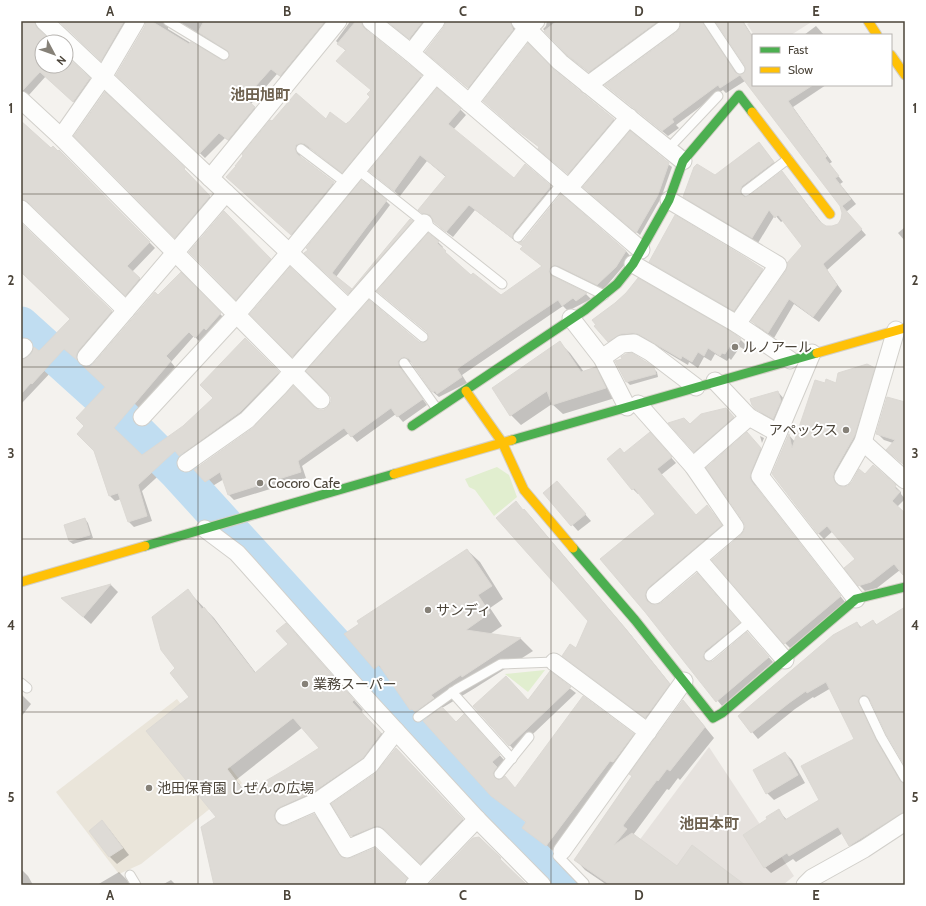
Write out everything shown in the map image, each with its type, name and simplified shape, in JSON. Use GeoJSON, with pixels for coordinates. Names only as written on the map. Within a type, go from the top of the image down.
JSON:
{"type":"FeatureCollection","features":[{"type":"Feature","properties":{"kind":"street"},"geometry":{"type":"LineString","coordinates":[[44,21],[348,308]]}},
{"type":"Feature","properties":{"kind":"street"},"geometry":{"type":"LineString","coordinates":[[61,137],[103,77],[136,21]]}},
{"type":"Feature","properties":{"kind":"street"},"geometry":{"type":"LineString","coordinates":[[210,178],[337,21]]}},
{"type":"Feature","properties":{"kind":"street"},"geometry":{"type":"LineString","coordinates":[[371,21],[565,186],[637,257],[790,360]]}},
{"type":"Feature","properties":{"kind":"street"},"geometry":{"type":"LineString","coordinates":[[411,54],[436,21]]}},
{"type":"Feature","properties":{"kind":"street"},"geometry":{"type":"LineString","coordinates":[[868,21],[876,34]]}},
{"type":"Feature","properties":{"kind":"street"},"geometry":{"type":"LineString","coordinates":[[469,103],[528,23],[560,62],[683,161]]}},
{"type":"Feature","properties":{"kind":"street"},"geometry":{"type":"LineString","coordinates":[[588,85],[671,24]]}},
{"type":"Feature","properties":{"kind":"street"},"geometry":{"type":"LineString","coordinates":[[892,56],[905,75]]}},
{"type":"Feature","properties":{"kind":"street"},"geometry":{"type":"LineString","coordinates":[[142,417],[236,315],[358,170],[435,75]]}},
{"type":"Feature","properties":{"kind":"street"},"geometry":{"type":"LineString","coordinates":[[412,426],[466,391],[605,295],[629,270],[637,257],[670,200],[683,161],[739,95],[830,214]]}},
{"type":"Feature","properties":{"kind":"street"},"geometry":{"type":"LineString","coordinates":[[21,100],[61,137],[321,400]]}},
{"type":"Feature","properties":{"kind":"street"},"geometry":{"type":"LineString","coordinates":[[565,186],[629,117]]}},
{"type":"Feature","properties":{"kind":"street"},"geometry":{"type":"LineString","coordinates":[[86,357],[226,193]]}},
{"type":"Feature","properties":{"kind":"street"},"geometry":{"type":"LineString","coordinates":[[670,200],[778,265],[737,324]]}},
{"type":"Feature","properties":{"kind":"street"},"geometry":{"type":"LineString","coordinates":[[21,209],[126,310]]}},
{"type":"Feature","properties":{"kind":"street"},"geometry":{"type":"LineString","coordinates":[[186,463],[247,420],[292,372],[424,223]]}},
{"type":"Feature","properties":{"kind":"street"},"geometry":{"type":"LineString","coordinates":[[571,318],[602,358],[633,405],[693,466],[735,527],[655,595]]}},
{"type":"Feature","properties":{"kind":"street"},"geometry":{"type":"LineString","coordinates":[[21,582],[502,442],[900,329]]}},
{"type":"Feature","properties":{"kind":"street"},"geometry":{"type":"LineString","coordinates":[[843,477],[863,442],[900,329]]}},
{"type":"Feature","properties":{"kind":"street"},"geometry":{"type":"LineString","coordinates":[[602,358],[622,344],[634,343],[650,352],[696,387]]}},
{"type":"Feature","properties":{"kind":"street"},"geometry":{"type":"LineString","coordinates":[[812,353],[760,476],[856,600]]}},
{"type":"Feature","properties":{"kind":"street"},"geometry":{"type":"LineString","coordinates":[[715,381],[749,417],[778,433]]}},
{"type":"Feature","properties":{"kind":"street"},"geometry":{"type":"LineString","coordinates":[[466,391],[502,442],[524,490],[635,620],[714,718],[722,713],[856,600],[905,587]]}},
{"type":"Feature","properties":{"kind":"street"},"geometry":{"type":"LineString","coordinates":[[693,466],[749,417]]}},
{"type":"Feature","properties":{"kind":"street"},"geometry":{"type":"LineString","coordinates":[[863,442],[905,480]]}},
{"type":"Feature","properties":{"kind":"street"},"geometry":{"type":"LineString","coordinates":[[208,528],[237,554],[360,692],[540,884]]}},
{"type":"Feature","properties":{"kind":"street"},"geometry":{"type":"LineString","coordinates":[[698,559],[785,660]]}},
{"type":"Feature","properties":{"kind":"street"},"geometry":{"type":"LineString","coordinates":[[554,662],[648,732]]}},
{"type":"Feature","properties":{"kind":"street"},"geometry":{"type":"LineString","coordinates":[[562,851],[684,681]]}},
{"type":"Feature","properties":{"kind":"street"},"geometry":{"type":"LineString","coordinates":[[284,816],[318,801],[370,765],[396,731]]}},
{"type":"Feature","properties":{"kind":"street"},"geometry":{"type":"LineString","coordinates":[[318,801],[347,848],[377,836],[418,881],[478,819]]}},
{"type":"Feature","properties":{"kind":"street"},"geometry":{"type":"LineString","coordinates":[[805,885],[812,878],[864,849],[905,822]]}},
{"type":"Feature","properties":{"kind":"lane"},"geometry":{"type":"LineString","coordinates":[[168,21],[224,55]]}},
{"type":"Feature","properties":{"kind":"lane"},"geometry":{"type":"LineString","coordinates":[[708,21],[740,69]]}},
{"type":"Feature","properties":{"kind":"lane"},"geometry":{"type":"LineString","coordinates":[[668,148],[718,96]]}},
{"type":"Feature","properties":{"kind":"lane"},"geometry":{"type":"LineString","coordinates":[[301,149],[346,183]]}},
{"type":"Feature","properties":{"kind":"lane"},"geometry":{"type":"LineString","coordinates":[[746,191],[788,159]]}},
{"type":"Feature","properties":{"kind":"lane"},"geometry":{"type":"LineString","coordinates":[[358,170],[502,284]]}},
{"type":"Feature","properties":{"kind":"lane"},"geometry":{"type":"LineString","coordinates":[[518,237],[565,186]]}},
{"type":"Feature","properties":{"kind":"lane"},"geometry":{"type":"LineString","coordinates":[[555,271],[605,295]]}},
{"type":"Feature","properties":{"kind":"lane"},"geometry":{"type":"LineString","coordinates":[[365,288],[423,337]]}},
{"type":"Feature","properties":{"kind":"lane"},"geometry":{"type":"LineString","coordinates":[[404,362],[437,409]]}},
{"type":"Feature","properties":{"kind":"lane"},"geometry":{"type":"LineString","coordinates":[[709,656],[751,621]]}},
{"type":"Feature","properties":{"kind":"lane"},"geometry":{"type":"LineString","coordinates":[[418,717],[452,692],[501,664],[554,662]]}},
{"type":"Feature","properties":{"kind":"lane"},"geometry":{"type":"LineString","coordinates":[[452,692],[512,759]]}},
{"type":"Feature","properties":{"kind":"lane"},"geometry":{"type":"LineString","coordinates":[[864,701],[881,737],[905,778]]}},
{"type":"Feature","properties":{"kind":"lane"},"geometry":{"type":"LineString","coordinates":[[499,774],[529,737]]}},
{"type":"Feature","properties":{"kind":"lane"},"geometry":{"type":"LineString","coordinates":[[562,851],[558,856],[584,883],[583,885]]}},
{"type":"Feature","properties":{"kind":"lane"},"geometry":{"type":"LineString","coordinates":[[130,876],[136,885]]}},
{"type":"Feature","properties":{"kind":"shaded area"},"geometry":{"type":"Polygon","coordinates":[[[751,21],[813,21],[793,34],[753,34],[747,24],[751,21]]]}},
{"type":"Feature","properties":{"kind":"shaded area","name":"池田保育園 しぜんの広場"},"geometry":{"type":"Polygon","coordinates":[[[177,699],[242,783],[141,864],[119,874],[56,792],[177,699]]]}},
{"type":"Feature","properties":{"kind":"shaded area"},"geometry":{"type":"Polygon","coordinates":[[[709,747],[794,876],[783,885],[606,885],[709,747]]]}},
{"type":"Feature","properties":{"kind":"green space"},"geometry":{"type":"Polygon","coordinates":[[[497,467],[509,475],[517,497],[494,516],[475,490],[469,487],[465,479],[497,467]]]}},
{"type":"Feature","properties":{"kind":"green space"},"geometry":{"type":"Polygon","coordinates":[[[545,670],[528,692],[505,674],[545,670]]]}},
{"type":"Feature","properties":{"kind":"building"},"geometry":{"type":"Polygon","coordinates":[[[21,21],[34,21],[37,28],[43,34],[34,34],[34,74],[38,74],[23,90],[21,90],[21,21]]]}},
{"type":"Feature","properties":{"kind":"building"},"geometry":{"type":"Polygon","coordinates":[[[59,21],[124,21],[101,61],[59,21]]]}},
{"type":"Feature","properties":{"kind":"building"},"geometry":{"type":"Polygon","coordinates":[[[146,21],[151,21],[189,44],[191,42],[224,61],[229,58],[229,52],[198,32],[204,21],[325,21],[280,76],[271,69],[245,98],[255,107],[228,140],[219,133],[199,154],[116,75],[145,26],[146,21]]]}},
{"type":"Feature","properties":{"kind":"building"},"geometry":{"type":"Polygon","coordinates":[[[356,21],[361,21],[365,29],[422,75],[342,173],[305,144],[301,143],[296,145],[295,149],[297,154],[334,182],[291,235],[226,177],[243,156],[242,154],[270,120],[272,121],[296,93],[326,119],[330,112],[346,124],[370,97],[367,94],[371,90],[336,61],[346,50],[337,44],[356,21]]]}},
{"type":"Feature","properties":{"kind":"building"},"geometry":{"type":"Polygon","coordinates":[[[387,21],[423,21],[409,39],[387,21]]]}},
{"type":"Feature","properties":{"kind":"building"},"geometry":{"type":"Polygon","coordinates":[[[446,21],[510,21],[513,30],[468,88],[425,52],[444,27],[446,21]]]}},
{"type":"Feature","properties":{"kind":"building"},"geometry":{"type":"Polygon","coordinates":[[[557,21],[658,21],[589,72],[567,55],[544,31],[557,21]]]}},
{"type":"Feature","properties":{"kind":"building"},"geometry":{"type":"Polygon","coordinates":[[[680,21],[702,21],[735,72],[740,75],[720,88],[718,85],[672,119],[674,122],[662,131],[605,85],[677,32],[680,28],[680,21]]]}},
{"type":"Feature","properties":{"kind":"building"},"geometry":{"type":"Polygon","coordinates":[[[715,21],[742,21],[752,36],[752,86],[811,86],[788,101],[827,156],[825,158],[839,176],[835,178],[851,199],[842,206],[862,229],[823,264],[837,285],[813,317],[789,299],[768,333],[751,321],[786,271],[787,263],[802,246],[778,215],[775,218],[769,210],[752,238],[683,197],[694,167],[697,164],[715,175],[759,142],[774,162],[742,186],[740,191],[744,197],[749,196],[782,171],[820,222],[826,226],[838,224],[842,213],[840,206],[740,75],[745,72],[745,66],[715,21]]]}},
{"type":"Feature","properties":{"kind":"building"},"geometry":{"type":"Polygon","coordinates":[[[528,43],[554,70],[614,119],[568,174],[538,149],[539,147],[483,101],[528,43]]]}},
{"type":"Feature","properties":{"kind":"building"},"geometry":{"type":"Polygon","coordinates":[[[74,63],[90,78],[73,102],[42,74],[74,74],[74,63]]]}},
{"type":"Feature","properties":{"kind":"building"},"geometry":{"type":"Polygon","coordinates":[[[437,88],[461,109],[448,124],[514,178],[525,164],[551,186],[513,233],[512,238],[469,205],[446,232],[434,222],[430,215],[422,213],[418,210],[446,176],[420,155],[394,191],[369,171],[437,88]]]}},
{"type":"Feature","properties":{"kind":"building"},"geometry":{"type":"Polygon","coordinates":[[[105,92],[185,168],[184,169],[210,196],[175,238],[74,136],[105,92]]]}},
{"type":"Feature","properties":{"kind":"building"},"geometry":{"type":"Polygon","coordinates":[[[21,121],[51,148],[53,146],[58,151],[59,150],[150,242],[127,266],[140,278],[125,296],[28,202],[21,199],[21,121]]]}},
{"type":"Feature","properties":{"kind":"building"},"geometry":{"type":"Polygon","coordinates":[[[630,131],[669,163],[658,195],[636,233],[583,187],[630,131]]]}},
{"type":"Feature","properties":{"kind":"building"},"geometry":{"type":"Polygon","coordinates":[[[361,180],[387,200],[332,273],[352,289],[410,219],[413,221],[348,294],[304,253],[308,250],[306,248],[361,180]]]}},
{"type":"Feature","properties":{"kind":"building"},"geometry":{"type":"Polygon","coordinates":[[[561,194],[626,251],[616,267],[597,285],[558,266],[554,265],[550,268],[549,272],[552,276],[587,293],[576,301],[573,298],[562,306],[558,300],[522,324],[457,369],[462,377],[437,394],[435,391],[432,392],[409,359],[404,357],[401,358],[398,361],[399,366],[423,399],[397,417],[391,408],[351,437],[344,428],[298,461],[301,472],[228,495],[220,472],[205,482],[194,470],[253,428],[293,386],[319,410],[324,410],[328,407],[331,402],[331,397],[306,371],[369,300],[419,342],[422,343],[427,341],[429,338],[427,332],[377,291],[428,233],[439,241],[437,243],[446,251],[445,252],[471,275],[473,273],[501,295],[542,266],[520,249],[523,246],[518,243],[523,241],[561,194]]]}},
{"type":"Feature","properties":{"kind":"building"},"geometry":{"type":"Polygon","coordinates":[[[224,211],[271,259],[236,300],[189,252],[224,211]]]}},
{"type":"Feature","properties":{"kind":"building"},"geometry":{"type":"Polygon","coordinates":[[[675,215],[763,269],[734,311],[649,262],[675,215]]]}},
{"type":"Feature","properties":{"kind":"building"},"geometry":{"type":"Polygon","coordinates":[[[21,223],[112,311],[78,351],[76,356],[77,360],[64,349],[21,394],[21,361],[31,354],[34,347],[39,351],[70,319],[21,272],[21,223]]]}},
{"type":"Feature","properties":{"kind":"building"},"geometry":{"type":"Polygon","coordinates":[[[290,267],[335,309],[292,357],[250,314],[290,267]]]}},
{"type":"Feature","properties":{"kind":"building"},"geometry":{"type":"Polygon","coordinates":[[[181,272],[221,313],[206,330],[204,328],[195,338],[189,332],[166,356],[171,361],[114,428],[142,455],[183,426],[213,398],[200,385],[245,338],[279,372],[240,412],[179,456],[175,451],[138,485],[147,516],[128,522],[118,493],[109,496],[94,451],[77,434],[84,426],[76,418],[105,387],[83,366],[89,367],[94,363],[155,292],[158,295],[181,272]]]}},
{"type":"Feature","properties":{"kind":"building"},"geometry":{"type":"Polygon","coordinates":[[[638,278],[732,332],[741,339],[738,344],[733,341],[725,354],[722,353],[720,356],[708,348],[704,356],[698,352],[692,362],[682,356],[681,359],[638,334],[621,334],[608,342],[594,326],[596,325],[592,320],[626,293],[638,278]]]}},
{"type":"Feature","properties":{"kind":"building"},"geometry":{"type":"Polygon","coordinates":[[[560,341],[581,372],[596,367],[606,388],[552,405],[547,391],[510,416],[492,388],[560,341]]]}},
{"type":"Feature","properties":{"kind":"building"},"geometry":{"type":"Polygon","coordinates":[[[632,353],[654,367],[656,374],[626,382],[615,361],[622,359],[621,357],[626,354],[632,353]]]}},
{"type":"Feature","properties":{"kind":"building"},"geometry":{"type":"Polygon","coordinates":[[[867,364],[875,368],[855,435],[834,472],[833,477],[838,485],[843,487],[848,486],[859,469],[865,474],[873,465],[896,485],[895,488],[900,492],[892,501],[905,513],[905,575],[903,575],[894,564],[871,582],[858,586],[844,568],[855,559],[827,526],[818,534],[772,474],[789,434],[792,448],[815,380],[825,383],[826,379],[836,383],[838,373],[867,364]]]}},
{"type":"Feature","properties":{"kind":"building"},"geometry":{"type":"Polygon","coordinates":[[[778,391],[781,401],[773,419],[755,409],[752,405],[750,399],[778,391]]]}},
{"type":"Feature","properties":{"kind":"building"},"geometry":{"type":"Polygon","coordinates":[[[887,397],[905,402],[905,456],[903,464],[886,450],[895,440],[876,434],[887,397]]]}},
{"type":"Feature","properties":{"kind":"building"},"geometry":{"type":"Polygon","coordinates":[[[726,408],[734,417],[694,452],[668,423],[684,418],[690,424],[701,414],[726,408]]]}},
{"type":"Feature","properties":{"kind":"building"},"geometry":{"type":"Polygon","coordinates":[[[650,432],[672,457],[657,469],[696,515],[707,505],[722,525],[649,587],[645,596],[647,601],[656,605],[661,603],[697,573],[740,623],[705,651],[703,657],[705,660],[710,662],[713,661],[747,632],[769,657],[716,702],[645,612],[600,559],[655,514],[634,488],[632,490],[607,459],[620,448],[624,453],[650,432]]]}},
{"type":"Feature","properties":{"kind":"building"},"geometry":{"type":"Polygon","coordinates":[[[747,432],[761,448],[751,472],[750,478],[752,482],[841,596],[784,644],[712,560],[741,535],[745,526],[706,468],[747,432]]]}},
{"type":"Feature","properties":{"kind":"building"},"geometry":{"type":"Polygon","coordinates":[[[557,481],[586,514],[571,526],[543,493],[557,481]]]}},
{"type":"Feature","properties":{"kind":"building"},"geometry":{"type":"Polygon","coordinates":[[[516,501],[625,628],[670,684],[645,718],[562,656],[570,644],[576,648],[588,621],[496,518],[516,501]]]}},
{"type":"Feature","properties":{"kind":"building"},"geometry":{"type":"Polygon","coordinates":[[[85,518],[90,535],[69,541],[64,525],[85,518]]]}},
{"type":"Feature","properties":{"kind":"building"},"geometry":{"type":"Polygon","coordinates":[[[467,549],[492,586],[478,595],[490,613],[466,630],[521,638],[462,677],[461,675],[431,695],[434,698],[415,712],[412,709],[410,710],[379,665],[374,669],[344,634],[359,624],[357,621],[467,549]]]}},
{"type":"Feature","properties":{"kind":"building"},"geometry":{"type":"Polygon","coordinates":[[[111,584],[83,617],[61,598],[111,584]]]}},
{"type":"Feature","properties":{"kind":"building"},"geometry":{"type":"Polygon","coordinates":[[[188,589],[202,609],[204,607],[255,673],[288,644],[276,631],[286,623],[354,700],[352,702],[381,733],[363,758],[313,792],[280,807],[276,810],[274,815],[275,820],[278,824],[283,826],[314,814],[342,857],[346,859],[351,858],[375,848],[407,878],[404,885],[214,885],[201,827],[216,817],[146,731],[189,697],[170,673],[175,668],[161,650],[152,617],[188,589]],[[293,718],[227,769],[245,793],[319,748],[293,718]]]}},
{"type":"Feature","properties":{"kind":"building"},"geometry":{"type":"Polygon","coordinates":[[[905,607],[905,766],[886,734],[869,698],[862,695],[858,701],[876,740],[900,781],[905,784],[905,811],[849,846],[838,827],[789,856],[787,853],[764,868],[743,835],[779,809],[785,820],[819,800],[801,766],[854,739],[826,682],[807,693],[806,691],[751,733],[738,716],[833,635],[857,622],[860,628],[873,620],[876,625],[905,607]]]}},
{"type":"Feature","properties":{"kind":"building"},"geometry":{"type":"Polygon","coordinates":[[[550,671],[571,687],[509,746],[473,706],[506,676],[528,700],[550,671]]]}},
{"type":"Feature","properties":{"kind":"building"},"geometry":{"type":"Polygon","coordinates":[[[583,696],[634,734],[613,762],[610,761],[546,846],[522,828],[526,822],[491,796],[423,721],[442,707],[456,722],[464,714],[500,755],[492,762],[497,767],[493,773],[494,776],[498,780],[505,776],[515,788],[583,696]]]}},
{"type":"Feature","properties":{"kind":"building"},"geometry":{"type":"Polygon","coordinates":[[[683,700],[705,727],[670,771],[667,769],[658,781],[657,780],[624,824],[623,826],[627,829],[614,845],[632,833],[677,866],[692,845],[745,885],[610,885],[574,860],[632,776],[629,774],[683,700]]]}},
{"type":"Feature","properties":{"kind":"building"},"geometry":{"type":"Polygon","coordinates":[[[396,748],[463,819],[420,864],[379,826],[351,836],[331,804],[376,773],[396,748]]]}},
{"type":"Feature","properties":{"kind":"building"},"geometry":{"type":"Polygon","coordinates":[[[785,752],[798,775],[766,794],[753,770],[785,752]]]}},
{"type":"Feature","properties":{"kind":"building"},"geometry":{"type":"Polygon","coordinates":[[[102,820],[123,848],[109,857],[89,831],[102,820]]]}},
{"type":"Feature","properties":{"kind":"building"},"geometry":{"type":"Polygon","coordinates":[[[479,837],[527,885],[428,885],[473,838],[479,837]]]}},
{"type":"Feature","properties":{"kind":"waterway"},"geometry":{"type":"LineString","coordinates":[[21,325],[113,408],[178,473],[373,687],[559,885]]}},
{"type":"Feature","properties":{"kind":"traffic: fast"},"geometry":{"type":"LineString","coordinates":[[412,426],[585,310],[617,284],[633,264],[669,200],[683,161],[739,95],[752,112]]}},
{"type":"Feature","properties":{"kind":"traffic: fast"},"geometry":{"type":"LineString","coordinates":[[512,440],[817,353]]}},
{"type":"Feature","properties":{"kind":"traffic: fast"},"geometry":{"type":"LineString","coordinates":[[145,546],[394,474]]}},
{"type":"Feature","properties":{"kind":"traffic: fast"},"geometry":{"type":"LineString","coordinates":[[573,548],[635,620],[713,718],[722,713],[856,599],[905,587]]}},
{"type":"Feature","properties":{"kind":"traffic: slow"},"geometry":{"type":"LineString","coordinates":[[868,21],[876,34]]}},
{"type":"Feature","properties":{"kind":"traffic: slow"},"geometry":{"type":"LineString","coordinates":[[892,56],[905,75]]}},
{"type":"Feature","properties":{"kind":"traffic: slow"},"geometry":{"type":"LineString","coordinates":[[752,112],[830,214]]}},
{"type":"Feature","properties":{"kind":"traffic: slow"},"geometry":{"type":"LineString","coordinates":[[817,353],[905,328]]}},
{"type":"Feature","properties":{"kind":"traffic: slow"},"geometry":{"type":"LineString","coordinates":[[466,391],[502,442],[524,490],[573,548]]}},
{"type":"Feature","properties":{"kind":"traffic: slow"},"geometry":{"type":"LineString","coordinates":[[394,474],[512,440]]}},
{"type":"Feature","properties":{"kind":"traffic: slow"},"geometry":{"type":"LineString","coordinates":[[21,582],[145,546]]}},
{"type":"Feature","properties":{"kind":"place","name":"ルノアール"},"geometry":{"type":"Point","coordinates":[735,347]}},
{"type":"Feature","properties":{"kind":"place","name":"アペックス"},"geometry":{"type":"Point","coordinates":[846,430]}},
{"type":"Feature","properties":{"kind":"place","name":"Cocoro Cafe"},"geometry":{"type":"Point","coordinates":[260,483]}},
{"type":"Feature","properties":{"kind":"place","name":"サンディ"},"geometry":{"type":"Point","coordinates":[428,610]}},
{"type":"Feature","properties":{"kind":"place","name":"業務スーパー"},"geometry":{"type":"Point","coordinates":[305,684]}},
{"type":"Feature","properties":{"kind":"place","name":"池田保育園 しぜんの広場"},"geometry":{"type":"Point","coordinates":[149,788]}},
{"type":"Feature","properties":{"kind":"district","name":"池田旭町"},"geometry":{"type":"Point","coordinates":[260,95]}},
{"type":"Feature","properties":{"kind":"district","name":"池田本町"},"geometry":{"type":"Point","coordinates":[709,824]}}]}
